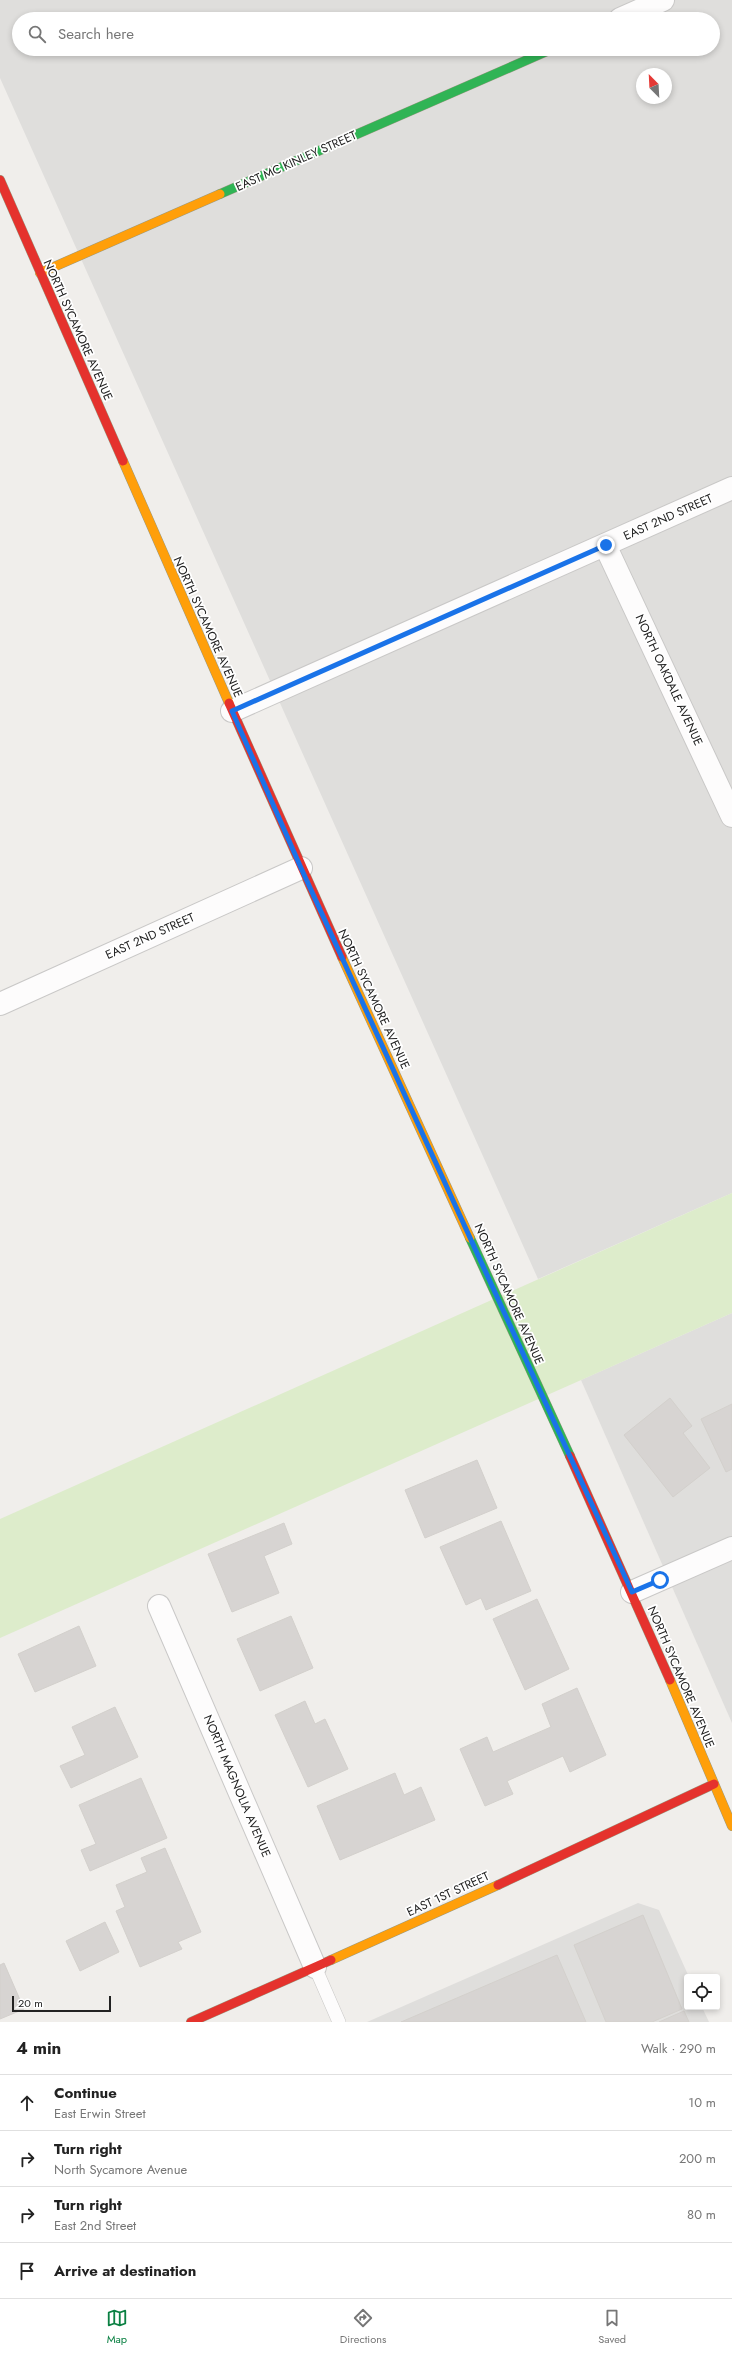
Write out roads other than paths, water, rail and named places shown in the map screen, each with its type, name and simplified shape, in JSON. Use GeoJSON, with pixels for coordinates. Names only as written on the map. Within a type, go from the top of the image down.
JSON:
{"type":"FeatureCollection","features":[{"type":"Feature","properties":{"kind":"street"},"geometry":{"type":"LineString","coordinates":[[636,12],[664,0]]}},
{"type":"Feature","properties":{"kind":"street","name":"EAST MC KINLEY STREET"},"geometry":{"type":"LineString","coordinates":[[40,273],[536,56]]}},
{"type":"Feature","properties":{"kind":"street","name":"NORTH SYCAMORE AVENUE"},"geometry":{"type":"LineString","coordinates":[[0,180],[301,868],[632,1592],[732,1826]]}},
{"type":"Feature","properties":{"kind":"street","name":"EAST 2ND STREET"},"geometry":{"type":"LineString","coordinates":[[232,711],[732,488]]}},
{"type":"Feature","properties":{"kind":"street","name":"NORTH OAKDALE AVENUE"},"geometry":{"type":"LineString","coordinates":[[606,545],[732,816]]}},
{"type":"Feature","properties":{"kind":"street","name":"EAST 2ND STREET"},"geometry":{"type":"LineString","coordinates":[[0,1004],[301,868]]}},
{"type":"Feature","properties":{"kind":"street"},"geometry":{"type":"LineString","coordinates":[[632,1592],[732,1548]]}},
{"type":"Feature","properties":{"kind":"street","name":"NORTH MAGNOLIA AVENUE"},"geometry":{"type":"LineString","coordinates":[[159,1606],[316,1967]]}},
{"type":"Feature","properties":{"kind":"street","name":"EAST 1ST STREET"},"geometry":{"type":"LineString","coordinates":[[191,2022],[440,1912],[714,1784]]}},
{"type":"Feature","properties":{"kind":"lane"},"geometry":{"type":"LineString","coordinates":[[316,1967],[339,2022]]}}]}
